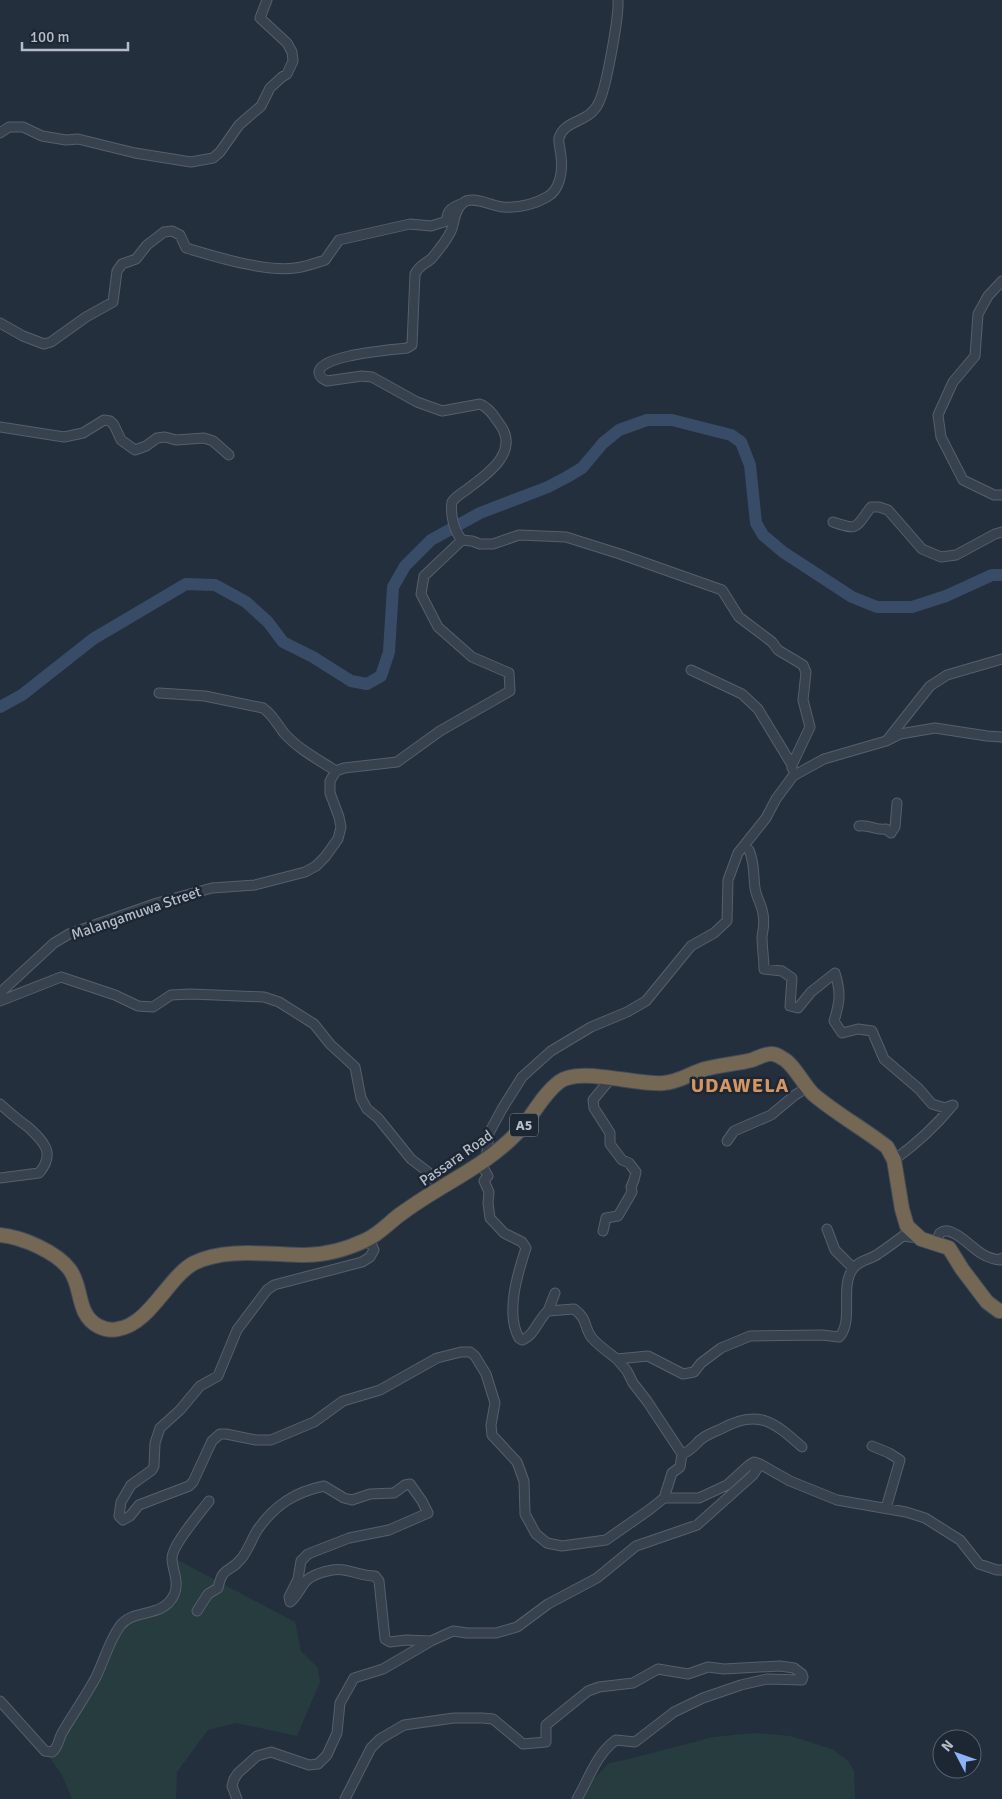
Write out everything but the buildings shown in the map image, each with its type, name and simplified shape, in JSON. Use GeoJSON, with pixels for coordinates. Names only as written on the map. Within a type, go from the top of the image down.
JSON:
{"type":"FeatureCollection","features":[{"type":"Feature","properties":{"kind":"highway","name":"Passara Road"},"geometry":{"type":"LineString","coordinates":[[0,1235],[21,1239],[61,1260],[74,1277],[81,1304],[88,1319],[104,1329],[115,1330],[124,1328],[135,1322],[153,1306],[185,1269],[194,1263],[210,1258],[251,1252],[304,1255],[322,1254],[354,1246],[369,1239],[382,1231],[404,1211],[483,1162],[518,1132],[559,1081],[574,1076],[665,1083],[685,1078],[702,1070],[751,1060],[771,1053],[785,1059],[814,1094],[887,1148],[894,1160]]}},
{"type":"Feature","properties":{"kind":"highway"},"geometry":{"type":"LineString","coordinates":[[894,1160],[902,1209],[907,1226],[921,1239],[949,1248],[987,1302],[1002,1312]]}},
{"type":"Feature","properties":{"kind":"street"},"geometry":{"type":"LineString","coordinates":[[0,133],[9,127],[23,127],[42,136],[66,140],[78,139],[128,152],[191,162],[213,158],[220,152],[239,125],[261,106],[270,88],[287,74],[294,61],[287,43],[260,18],[267,0]]}},
{"type":"Feature","properties":{"kind":"street"},"geometry":{"type":"LineString","coordinates":[[0,323],[23,336],[44,344],[51,342],[86,317],[113,302],[117,271],[122,264],[136,259],[147,245],[164,232],[172,231],[180,235],[186,248],[241,264],[286,269],[298,268],[325,260],[339,240],[410,224],[430,226],[447,221],[446,216],[451,208],[470,200],[501,207],[519,207],[547,197],[557,188],[561,173],[562,160],[559,140],[563,131],[590,114],[599,103],[613,40],[618,0]]}},
{"type":"Feature","properties":{"kind":"street"},"geometry":{"type":"LineString","coordinates":[[459,537],[451,511],[454,499],[491,469],[506,450],[507,443],[504,431],[490,411],[480,404],[442,411],[418,402],[372,377],[362,376],[327,381],[321,379],[319,369],[323,365],[354,354],[407,348],[412,345],[415,274],[418,267],[430,259],[444,243],[451,231],[456,212],[463,203]]}},
{"type":"Feature","properties":{"kind":"street"},"geometry":{"type":"LineString","coordinates":[[1002,282],[988,296],[978,314],[975,356],[953,382],[938,415],[941,437],[963,480],[994,496],[1002,495]]}},
{"type":"Feature","properties":{"kind":"street"},"geometry":{"type":"LineString","coordinates":[[0,427],[64,437],[83,432],[104,420],[110,420],[114,424],[121,440],[135,450],[146,446],[157,438],[165,437],[176,440],[204,438],[213,441],[229,455]]}},
{"type":"Feature","properties":{"kind":"street"},"geometry":{"type":"LineString","coordinates":[[833,522],[851,528],[856,527],[871,506],[879,507],[888,510],[922,550],[941,557],[956,555],[1002,532]]}},
{"type":"Feature","properties":{"kind":"street"},"geometry":{"type":"LineString","coordinates":[[459,537],[480,544],[493,544],[519,535],[566,537],[628,556],[722,590],[739,617],[772,642],[778,650],[803,665],[806,672],[803,700],[810,728],[792,765]]}},
{"type":"Feature","properties":{"kind":"street"},"geometry":{"type":"LineString","coordinates":[[159,693],[205,696],[263,708],[296,744],[336,771],[344,768],[397,762],[440,731],[510,691],[509,673],[472,657],[438,627],[421,594],[424,576],[459,537]]}},
{"type":"Feature","properties":{"kind":"street"},"geometry":{"type":"LineString","coordinates":[[886,741],[930,686],[947,674],[1002,659]]}},
{"type":"Feature","properties":{"kind":"street"},"geometry":{"type":"LineString","coordinates":[[692,670],[742,694],[758,708],[792,765],[793,776]]}},
{"type":"Feature","properties":{"kind":"street"},"geometry":{"type":"LineString","coordinates":[[555,1293],[548,1311],[532,1333],[522,1340],[519,1338],[514,1321],[514,1298],[517,1275],[526,1248],[522,1242],[504,1233],[490,1218],[489,1192],[484,1181],[488,1176],[483,1162],[489,1133],[522,1077],[551,1051],[583,1032],[646,1001],[691,946],[714,932],[727,921],[728,880],[738,853],[766,818],[776,799],[793,776],[824,759],[886,741],[900,734],[935,728],[1002,737]]}},
{"type":"Feature","properties":{"kind":"street","name":"Malangamuwa Street"},"geometry":{"type":"LineString","coordinates":[[0,993],[54,943],[69,934],[157,903],[212,888],[254,885],[305,872],[316,866],[338,839],[341,827],[330,793],[330,781],[336,771]]}},
{"type":"Feature","properties":{"kind":"street"},"geometry":{"type":"LineString","coordinates":[[859,826],[866,825],[880,830],[886,828],[892,833],[895,827],[897,803]]}},
{"type":"Feature","properties":{"kind":"street"},"geometry":{"type":"LineString","coordinates":[[749,850],[754,862],[755,889],[762,905],[765,927],[762,937],[764,969],[782,971],[792,978],[790,1006],[798,1008],[811,992],[835,973],[839,986],[840,1003],[834,1021],[842,1033],[858,1029],[872,1031],[884,1058],[919,1089],[932,1104],[945,1108],[953,1105],[936,1126],[894,1160]]}},
{"type":"Feature","properties":{"kind":"street"},"geometry":{"type":"LineString","coordinates":[[0,1000],[61,977],[115,995],[138,1006],[153,1007],[171,995],[191,994],[264,997],[279,1002],[314,1024],[330,1044],[355,1067],[361,1098],[367,1109],[378,1118],[411,1159],[428,1172],[441,1189]]}},
{"type":"Feature","properties":{"kind":"street"},"geometry":{"type":"LineString","coordinates":[[603,1231],[606,1218],[618,1216],[632,1192],[631,1187],[636,1172],[629,1163],[622,1160],[610,1144],[610,1133],[594,1108],[593,1100],[607,1083],[613,1079]]}},
{"type":"Feature","properties":{"kind":"street"},"geometry":{"type":"LineString","coordinates":[[727,1141],[734,1131],[771,1115],[795,1094],[808,1087]]}},
{"type":"Feature","properties":{"kind":"street"},"geometry":{"type":"LineString","coordinates":[[0,1104],[43,1140],[48,1153],[46,1165],[39,1173],[0,1178]]}},
{"type":"Feature","properties":{"kind":"street"},"geometry":{"type":"LineString","coordinates":[[826,1229],[835,1250],[853,1268]]}},
{"type":"Feature","properties":{"kind":"street"},"geometry":{"type":"LineString","coordinates":[[936,1244],[940,1233],[945,1231],[952,1232],[985,1256],[1000,1260],[1002,1258]]}},
{"type":"Feature","properties":{"kind":"street"},"geometry":{"type":"LineString","coordinates":[[617,1359],[648,1356],[683,1374],[694,1372],[701,1363],[721,1348],[750,1336],[822,1335],[839,1337],[843,1333],[848,1283],[853,1268],[857,1264],[877,1255],[903,1236],[921,1239]]}},
{"type":"Feature","properties":{"kind":"street"},"geometry":{"type":"LineString","coordinates":[[369,1239],[374,1250],[370,1257],[362,1262],[274,1285],[267,1290],[237,1330],[218,1376],[200,1386],[180,1410],[160,1428],[155,1443],[154,1466],[152,1470],[131,1485],[121,1502],[119,1516],[123,1520],[140,1506],[189,1486],[193,1482],[212,1441],[220,1434],[256,1440],[271,1440],[314,1422],[343,1402],[380,1390],[437,1358],[461,1352],[470,1352],[475,1356],[486,1374],[495,1403],[491,1424],[492,1435],[517,1462],[524,1481],[525,1514],[536,1534],[547,1543],[562,1546],[606,1540],[664,1498],[672,1473],[680,1467],[682,1454],[647,1401],[632,1383],[627,1371],[617,1359],[592,1338],[583,1315],[574,1308],[548,1311]]}},
{"type":"Feature","properties":{"kind":"street"},"geometry":{"type":"LineString","coordinates":[[682,1454],[689,1451],[700,1440],[728,1424],[754,1418],[776,1424],[802,1447]]}},
{"type":"Feature","properties":{"kind":"street"},"geometry":{"type":"LineString","coordinates":[[872,1446],[900,1460],[886,1508]]}},
{"type":"Feature","properties":{"kind":"street"},"geometry":{"type":"LineString","coordinates":[[664,1498],[699,1498],[727,1486],[754,1462],[790,1481],[837,1500],[906,1512],[925,1518],[960,1540],[979,1564],[1002,1570]]}},
{"type":"Feature","properties":{"kind":"street"},"geometry":{"type":"LineString","coordinates":[[237,1799],[232,1786],[234,1779],[257,1756],[271,1752],[309,1765],[318,1764],[327,1755],[337,1733],[340,1703],[354,1678],[383,1670],[431,1641],[452,1631],[496,1633],[517,1627],[548,1604],[597,1578],[636,1546],[697,1525],[753,1475],[760,1464]]}},
{"type":"Feature","properties":{"kind":"street"},"geometry":{"type":"LineString","coordinates":[[197,1611],[208,1594],[218,1588],[221,1574],[241,1559],[258,1528],[285,1500],[306,1490],[324,1486],[344,1498],[352,1500],[370,1494],[394,1493],[405,1484],[410,1484],[428,1513],[389,1530],[349,1538],[308,1554],[301,1561],[298,1579],[289,1597],[290,1602],[296,1597],[306,1581],[313,1575],[324,1572],[343,1569],[362,1576],[375,1576],[379,1581],[385,1639],[390,1642],[406,1640],[431,1641]]}},
{"type":"Feature","properties":{"kind":"street"},"geometry":{"type":"LineString","coordinates":[[0,1701],[45,1750],[52,1752],[56,1749],[61,1734],[96,1678],[121,1624],[129,1619],[165,1606],[175,1593],[176,1575],[172,1557],[177,1544],[209,1501]]}},
{"type":"Feature","properties":{"kind":"street"},"geometry":{"type":"LineString","coordinates":[[345,1799],[371,1748],[380,1739],[404,1725],[454,1718],[482,1718],[494,1720],[524,1744],[546,1742],[546,1725],[588,1691],[599,1687],[633,1683],[658,1669],[688,1674],[708,1667],[724,1669],[780,1666],[794,1668],[802,1674],[802,1680],[767,1679],[741,1685],[703,1698],[674,1712],[635,1742],[616,1740],[609,1745],[597,1760],[577,1799]]}},
{"type":"Feature","properties":{"kind":"green space"},"geometry":{"type":"Polygon","coordinates":[[[172,1557],[295,1622],[301,1651],[318,1668],[320,1682],[297,1736],[236,1723],[208,1730],[177,1772],[176,1799],[72,1799],[62,1775],[45,1751],[52,1752],[121,1624],[151,1613],[175,1593],[172,1557]]]}},
{"type":"Feature","properties":{"kind":"green space"},"geometry":{"type":"Polygon","coordinates":[[[755,1733],[791,1736],[834,1750],[848,1761],[854,1771],[855,1799],[575,1799],[609,1763],[713,1737],[755,1733]]]}},
{"type":"Feature","properties":{"kind":"waterway"},"geometry":{"type":"LineString","coordinates":[[0,707],[22,695],[93,639],[186,584],[215,585],[246,602],[268,622],[283,642],[313,657],[351,681],[367,684],[381,676],[389,652],[393,587],[405,566],[431,540],[480,513],[548,487],[567,477],[582,468],[603,443],[619,430],[647,420],[672,420],[731,435],[741,442],[750,465],[756,523],[763,535],[783,552],[852,597],[877,607],[912,607],[946,596],[992,575],[1002,575]]}},
{"type":"Feature","properties":{"kind":"district","name":"UDAWELA"},"geometry":{"type":"Point","coordinates":[740,1085]}}]}
